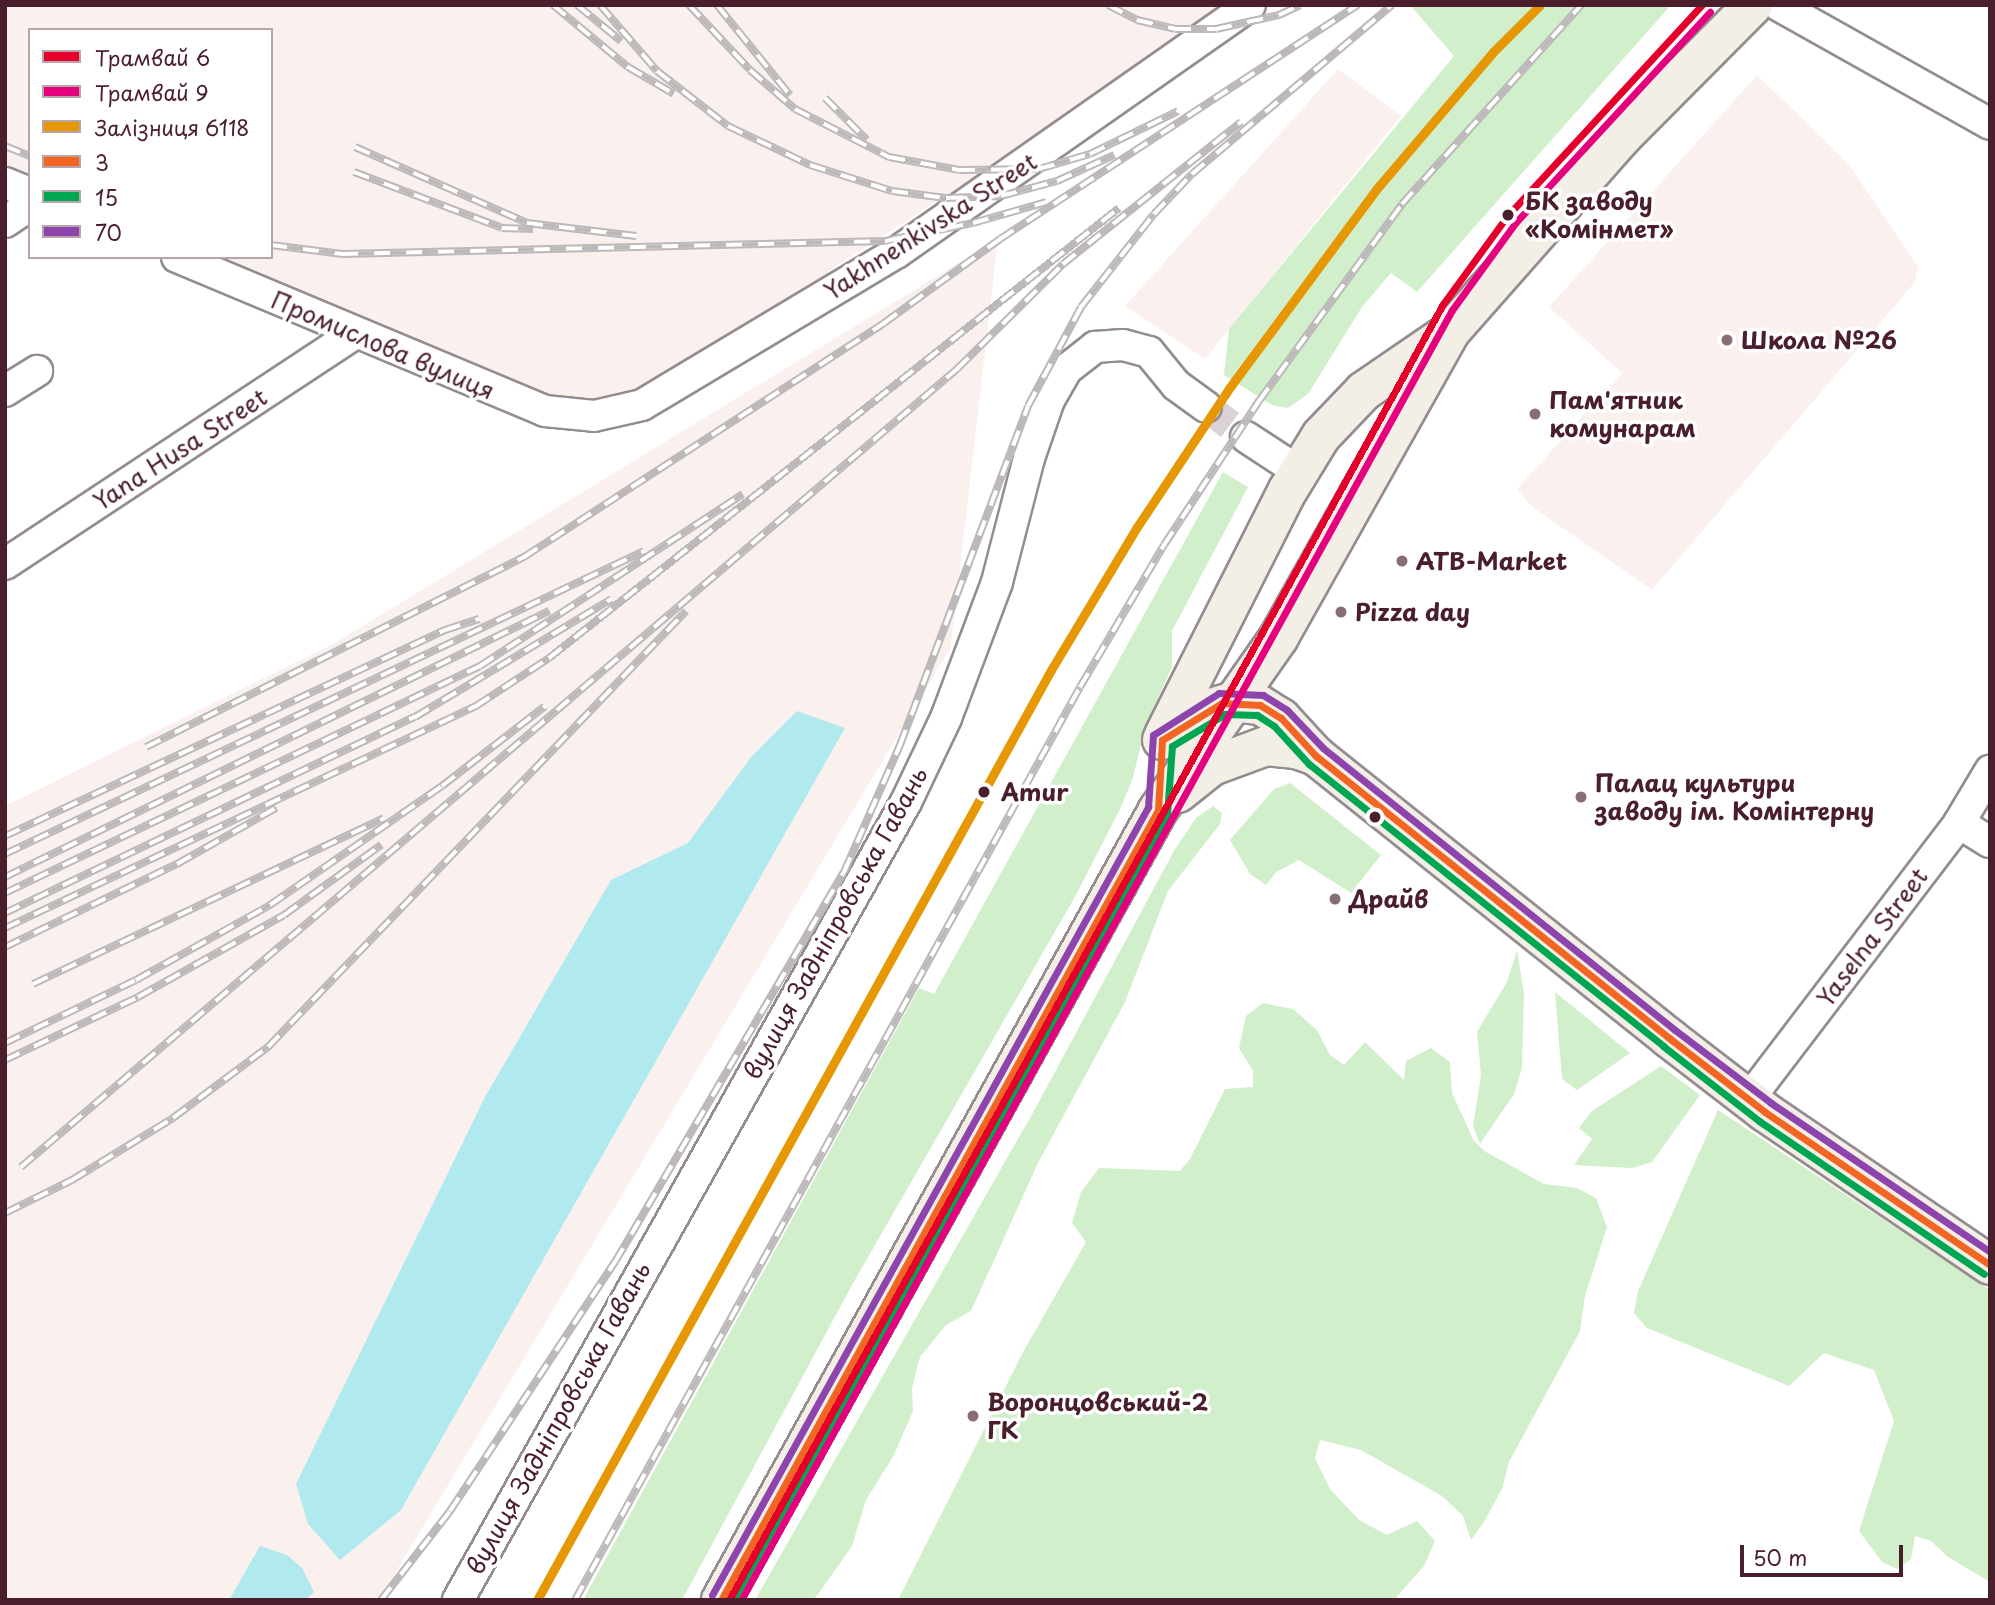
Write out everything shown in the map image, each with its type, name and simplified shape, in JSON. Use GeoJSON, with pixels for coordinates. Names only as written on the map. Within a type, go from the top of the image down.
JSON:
{"type":"FeatureCollection","features":[{"type":"Feature","properties":{"kind":"main road"},"geometry":{"type":"LineString","coordinates":[[721,1600],[1158,810],[1279,636],[1450,332],[1621,138],[1753,5]]}},
{"type":"Feature","properties":{"kind":"main road"},"geometry":{"type":"LineString","coordinates":[[1158,810],[1162,740],[1298,471],[1348,406],[1450,332]]}},
{"type":"Feature","properties":{"kind":"main road"},"geometry":{"type":"LineString","coordinates":[[1221,620],[1219,653],[1231,702]]}},
{"type":"Feature","properties":{"kind":"main road"},"geometry":{"type":"LineString","coordinates":[[1279,636],[1273,673],[1298,741]]}},
{"type":"Feature","properties":{"kind":"main road"},"geometry":{"type":"LineString","coordinates":[[1162,740],[1208,709],[1231,702],[1260,705],[1298,741],[1749,1099],[1990,1265]]}},
{"type":"Feature","properties":{"kind":"main road"},"geometry":{"type":"LineString","coordinates":[[1158,810],[1212,766],[1241,753],[1298,741]]}},
{"type":"Feature","properties":{"kind":"street","name":"Yakhnenkivska Street"},"geometry":{"type":"LineString","coordinates":[[594,416],[642,405],[896,253],[1250,5]]}},
{"type":"Feature","properties":{"kind":"street"},"geometry":{"type":"LineString","coordinates":[[1778,5],[1990,124]]}},
{"type":"Feature","properties":{"kind":"street"},"geometry":{"type":"LineString","coordinates":[[5,183],[28,192]]}},
{"type":"Feature","properties":{"kind":"street"},"geometry":{"type":"LineString","coordinates":[[5,222],[28,206]]}},
{"type":"Feature","properties":{"kind":"street","name":"Промислова вулиця"},"geometry":{"type":"LineString","coordinates":[[182,259],[354,334],[545,411],[594,416]]}},
{"type":"Feature","properties":{"kind":"street","name":"Yana Husa Street"},"geometry":{"type":"LineString","coordinates":[[5,564],[354,334]]}},
{"type":"Feature","properties":{"kind":"street","name":"вулиця Задніпровська Гавань"},"geometry":{"type":"LineString","coordinates":[[458,1600],[906,802],[946,718],[997,582],[1030,458],[1049,400],[1067,369],[1095,347],[1123,345],[1149,352],[1176,385],[1206,407]]}},
{"type":"Feature","properties":{"kind":"street"},"geometry":{"type":"LineString","coordinates":[[5,391],[37,371]]}},
{"type":"Feature","properties":{"kind":"street"},"geometry":{"type":"LineString","coordinates":[[1246,437],[1298,471]]}},
{"type":"Feature","properties":{"kind":"street","name":"Yaselna Street"},"geometry":{"type":"LineString","coordinates":[[1749,1099],[1959,823],[1990,771]]}},
{"type":"Feature","properties":{"kind":"street"},"geometry":{"type":"LineString","coordinates":[[1959,823],[1990,842]]}},
{"type":"Feature","properties":{"kind":"shaded area"},"geometry":{"type":"Polygon","coordinates":[[[5,5],[1224,5],[1105,93],[827,272],[826,291],[592,412],[223,259],[273,259],[273,28],[28,28],[28,179],[5,169],[5,5]]]}},
{"type":"Feature","properties":{"kind":"shaded area"},"geometry":{"type":"Polygon","coordinates":[[[1338,69],[1401,116],[1205,359],[1125,306],[1338,69]]]}},
{"type":"Feature","properties":{"kind":"shaded area","name":"Школа №26"},"geometry":{"type":"Polygon","coordinates":[[[1757,75],[1847,162],[1918,267],[1915,282],[1652,590],[1531,506],[1517,489],[1622,373],[1549,307],[1757,75]]]}},
{"type":"Feature","properties":{"kind":"shaded area"},"geometry":{"type":"Polygon","coordinates":[[[998,239],[951,647],[379,1600],[5,1600],[5,806],[335,643],[998,239]]]}},
{"type":"Feature","properties":{"kind":"green space"},"geometry":{"type":"Polygon","coordinates":[[[1410,5],[1671,5],[1417,292],[1391,273],[1362,307],[1308,394],[1288,408],[1272,405],[1224,375],[1229,329],[1454,56],[1410,5]]]}},
{"type":"Feature","properties":{"kind":"green space"},"geometry":{"type":"Polygon","coordinates":[[[1223,472],[1248,487],[1172,631],[1172,667],[1146,725],[1132,781],[1120,809],[1076,895],[852,1285],[682,1600],[583,1600],[919,988],[934,994],[1223,472]]]}},
{"type":"Feature","properties":{"kind":"green space"},"geometry":{"type":"Polygon","coordinates":[[[1290,783],[1381,855],[1351,893],[1299,860],[1276,872],[1266,885],[1250,874],[1230,840],[1274,789],[1290,783]]]}},
{"type":"Feature","properties":{"kind":"green space"},"geometry":{"type":"Polygon","coordinates":[[[1213,806],[1222,813],[1220,824],[1168,891],[1125,1002],[1038,1163],[971,1311],[946,1325],[920,1357],[912,1388],[913,1411],[894,1455],[866,1500],[852,1546],[814,1600],[755,1600],[1035,1109],[1175,849],[1196,818],[1213,806]]]}},
{"type":"Feature","properties":{"kind":"green space"},"geometry":{"type":"Polygon","coordinates":[[[1517,950],[1524,994],[1522,1068],[1514,1094],[1480,1144],[1473,1126],[1481,1075],[1477,1032],[1507,982],[1517,950]]]}},
{"type":"Feature","properties":{"kind":"green space"},"geometry":{"type":"Polygon","coordinates":[[[1555,992],[1630,1053],[1577,1090],[1562,1079],[1555,992]]]}},
{"type":"Feature","properties":{"kind":"green space"},"geometry":{"type":"Polygon","coordinates":[[[1263,1003],[1293,1009],[1317,1030],[1330,1055],[1344,1065],[1365,1042],[1404,1080],[1406,1061],[1431,1048],[1450,1062],[1452,1093],[1474,1141],[1486,1152],[1544,1184],[1577,1188],[1596,1198],[1607,1227],[1585,1296],[1580,1331],[1509,1462],[1502,1489],[1484,1522],[1471,1540],[1463,1516],[1442,1496],[1361,1450],[1320,1440],[1315,1458],[1330,1489],[1359,1520],[1387,1535],[1417,1521],[1435,1541],[1424,1566],[1394,1600],[898,1600],[1023,1352],[1086,1242],[1072,1223],[1081,1192],[1099,1168],[1180,1171],[1190,1159],[1225,1089],[1253,1087],[1253,1071],[1239,1048],[1246,1016],[1263,1003]]]}},
{"type":"Feature","properties":{"kind":"green space"},"geometry":{"type":"Polygon","coordinates":[[[1661,1066],[1700,1095],[1652,1162],[1632,1168],[1574,1165],[1592,1139],[1579,1128],[1592,1111],[1661,1066]]]}},
{"type":"Feature","properties":{"kind":"green space"},"geometry":{"type":"Polygon","coordinates":[[[1718,1110],[1990,1290],[1990,1582],[1948,1557],[1931,1541],[1915,1536],[1911,1559],[1897,1569],[1882,1562],[1859,1531],[1894,1421],[1874,1370],[1824,1353],[1789,1386],[1647,1328],[1634,1313],[1638,1291],[1718,1110]]]}},
{"type":"Feature","properties":{"kind":"water"},"geometry":{"type":"Polygon","coordinates":[[[797,711],[845,728],[401,1510],[340,1560],[308,1524],[296,1484],[485,1097],[611,880],[688,843],[752,756],[797,711]]]}},
{"type":"Feature","properties":{"kind":"water"},"geometry":{"type":"Polygon","coordinates":[[[260,1546],[287,1555],[302,1568],[314,1592],[305,1600],[229,1600],[260,1546]]]}},
{"type":"Feature","properties":{"kind":"tunnel"},"geometry":{"type":"LineString","coordinates":[[1206,407],[1246,437]]}},
{"type":"Feature","properties":{"kind":"railway"},"geometry":{"type":"LineString","coordinates":[[553,5],[628,67],[674,94]]}},
{"type":"Feature","properties":{"kind":"railway"},"geometry":{"type":"LineString","coordinates":[[577,5],[621,41]]}},
{"type":"Feature","properties":{"kind":"railway"},"geometry":{"type":"LineString","coordinates":[[600,5],[657,71],[728,126],[810,165],[892,191],[946,198],[1001,196],[1057,181],[1114,155]]}},
{"type":"Feature","properties":{"kind":"railway"},"geometry":{"type":"LineString","coordinates":[[689,5],[750,70],[795,109],[889,157],[959,170],[1039,169],[1090,154],[1178,111]]}},
{"type":"Feature","properties":{"kind":"railway"},"geometry":{"type":"LineString","coordinates":[[717,5],[790,95]]}},
{"type":"Feature","properties":{"kind":"railway"},"geometry":{"type":"LineString","coordinates":[[1108,5],[1137,20],[1175,29],[1216,29],[1279,15],[1300,5]]}},
{"type":"Feature","properties":{"kind":"railway"},"geometry":{"type":"LineString","coordinates":[[146,747],[524,557],[884,323],[1000,239],[1358,5]]}},
{"type":"Feature","properties":{"kind":"railway"},"geometry":{"type":"LineString","coordinates":[[381,1600],[450,1511],[615,1262],[844,872],[900,745],[1028,406],[1081,307],[1154,214],[1192,174],[1392,5]]}},
{"type":"Feature","properties":{"kind":"railway"},"geometry":{"type":"LineString","coordinates":[[575,1600],[1080,687],[1164,545],[1259,401],[1402,204],[1581,5]]}},
{"type":"Feature","properties":{"kind":"railway"},"geometry":{"type":"LineString","coordinates":[[825,98],[867,140]]}},
{"type":"Feature","properties":{"kind":"railway"},"geometry":{"type":"LineString","coordinates":[[21,1167],[957,369],[1063,264],[1241,122]]}},
{"type":"Feature","properties":{"kind":"railway"},"geometry":{"type":"LineString","coordinates":[[5,146],[28,155]]}},
{"type":"Feature","properties":{"kind":"railway"},"geometry":{"type":"LineString","coordinates":[[355,147],[527,223],[636,236]]}},
{"type":"Feature","properties":{"kind":"railway"},"geometry":{"type":"LineString","coordinates":[[354,172],[502,228],[533,229]]}},
{"type":"Feature","properties":{"kind":"railway"},"geometry":{"type":"LineString","coordinates":[[273,245],[342,254],[885,241],[973,223],[1046,202]]}},
{"type":"Feature","properties":{"kind":"railway"},"geometry":{"type":"LineString","coordinates":[[5,928],[476,706],[549,658],[1119,208]]}},
{"type":"Feature","properties":{"kind":"railway"},"geometry":{"type":"LineString","coordinates":[[5,893],[480,666],[743,494]]}},
{"type":"Feature","properties":{"kind":"railway"},"geometry":{"type":"LineString","coordinates":[[5,854],[644,551]]}},
{"type":"Feature","properties":{"kind":"railway"},"geometry":{"type":"LineString","coordinates":[[5,913],[415,717],[611,599]]}},
{"type":"Feature","properties":{"kind":"railway"},"geometry":{"type":"LineString","coordinates":[[5,877],[549,611]]}},
{"type":"Feature","properties":{"kind":"railway"},"geometry":{"type":"LineString","coordinates":[[5,1213],[72,1180],[173,1118],[268,1047],[686,611]]}},
{"type":"Feature","properties":{"kind":"railway"},"geometry":{"type":"LineString","coordinates":[[5,836],[445,630],[479,619]]}},
{"type":"Feature","properties":{"kind":"railway"},"geometry":{"type":"LineString","coordinates":[[5,1043],[136,980],[270,905],[442,786],[545,706]]}},
{"type":"Feature","properties":{"kind":"railway"},"geometry":{"type":"LineString","coordinates":[[5,947],[177,864],[276,808]]}},
{"type":"Feature","properties":{"kind":"railway"},"geometry":{"type":"LineString","coordinates":[[33,984],[384,818]]}},
{"type":"Feature","properties":{"kind":"railway"},"geometry":{"type":"LineString","coordinates":[[5,1060],[138,997],[284,915],[381,845]]}},
{"type":"Feature","properties":{"kind":"tram line","name":"6"},"geometry":{"type":"LineString","coordinates":[[729,1600],[1443,304],[1508,215],[1702,5]]}},
{"type":"Feature","properties":{"kind":"tram line","name":"9"},"geometry":{"type":"LineString","coordinates":[[741,1600],[1452,310],[1516,222],[1710,12]]}},
{"type":"Feature","properties":{"kind":"rail line","name":"6118"},"geometry":{"type":"LineString","coordinates":[[537,1600],[1051,670],[1137,527],[1230,387],[1379,186],[1493,52],[1540,5]]}},
{"type":"Feature","properties":{"kind":"transit line","name":"70"},"geometry":{"type":"LineString","coordinates":[[712,1595],[1148,807],[1153,735],[1219,693],[1263,695],[1287,710],[1323,748],[1675,1030],[1771,1103],[1990,1252]]}},
{"type":"Feature","properties":{"kind":"transit line","name":"3"},"geometry":{"type":"LineString","coordinates":[[721,1600],[1158,810],[1162,740],[1222,703],[1260,705],[1281,718],[1316,756],[1669,1038],[1765,1112],[1990,1265]]}},
{"type":"Feature","properties":{"kind":"transit line","name":"15"},"geometry":{"type":"LineString","coordinates":[[733,1600],[1167,815],[1172,746],[1225,714],[1257,715],[1274,726],[1309,764],[1759,1121],[1984,1274]]}},
{"type":"Feature","properties":{"kind":"place","name":"БК заводу «Комінмет»"},"geometry":{"type":"Point","coordinates":[1508,215]}},
{"type":"Feature","properties":{"kind":"place","name":"Школа №26"},"geometry":{"type":"Point","coordinates":[1727,340]}},
{"type":"Feature","properties":{"kind":"place","name":"Пам'ятник комунарам"},"geometry":{"type":"Point","coordinates":[1535,414]}},
{"type":"Feature","properties":{"kind":"place","name":"ATB-Market"},"geometry":{"type":"Point","coordinates":[1402,561]}},
{"type":"Feature","properties":{"kind":"place","name":"Pizza day"},"geometry":{"type":"Point","coordinates":[1341,612]}},
{"type":"Feature","properties":{"kind":"place","name":"Amur"},"geometry":{"type":"Point","coordinates":[984,792]}},
{"type":"Feature","properties":{"kind":"place","name":"Палац культури заводу ім. Комінтерну"},"geometry":{"type":"Point","coordinates":[1581,797]}},
{"type":"Feature","properties":{"kind":"place","name":"Драйв"},"geometry":{"type":"Point","coordinates":[1335,899]}},
{"type":"Feature","properties":{"kind":"place","name":"Воронцовський-2 ГК"},"geometry":{"type":"Point","coordinates":[973,1416]}}]}
